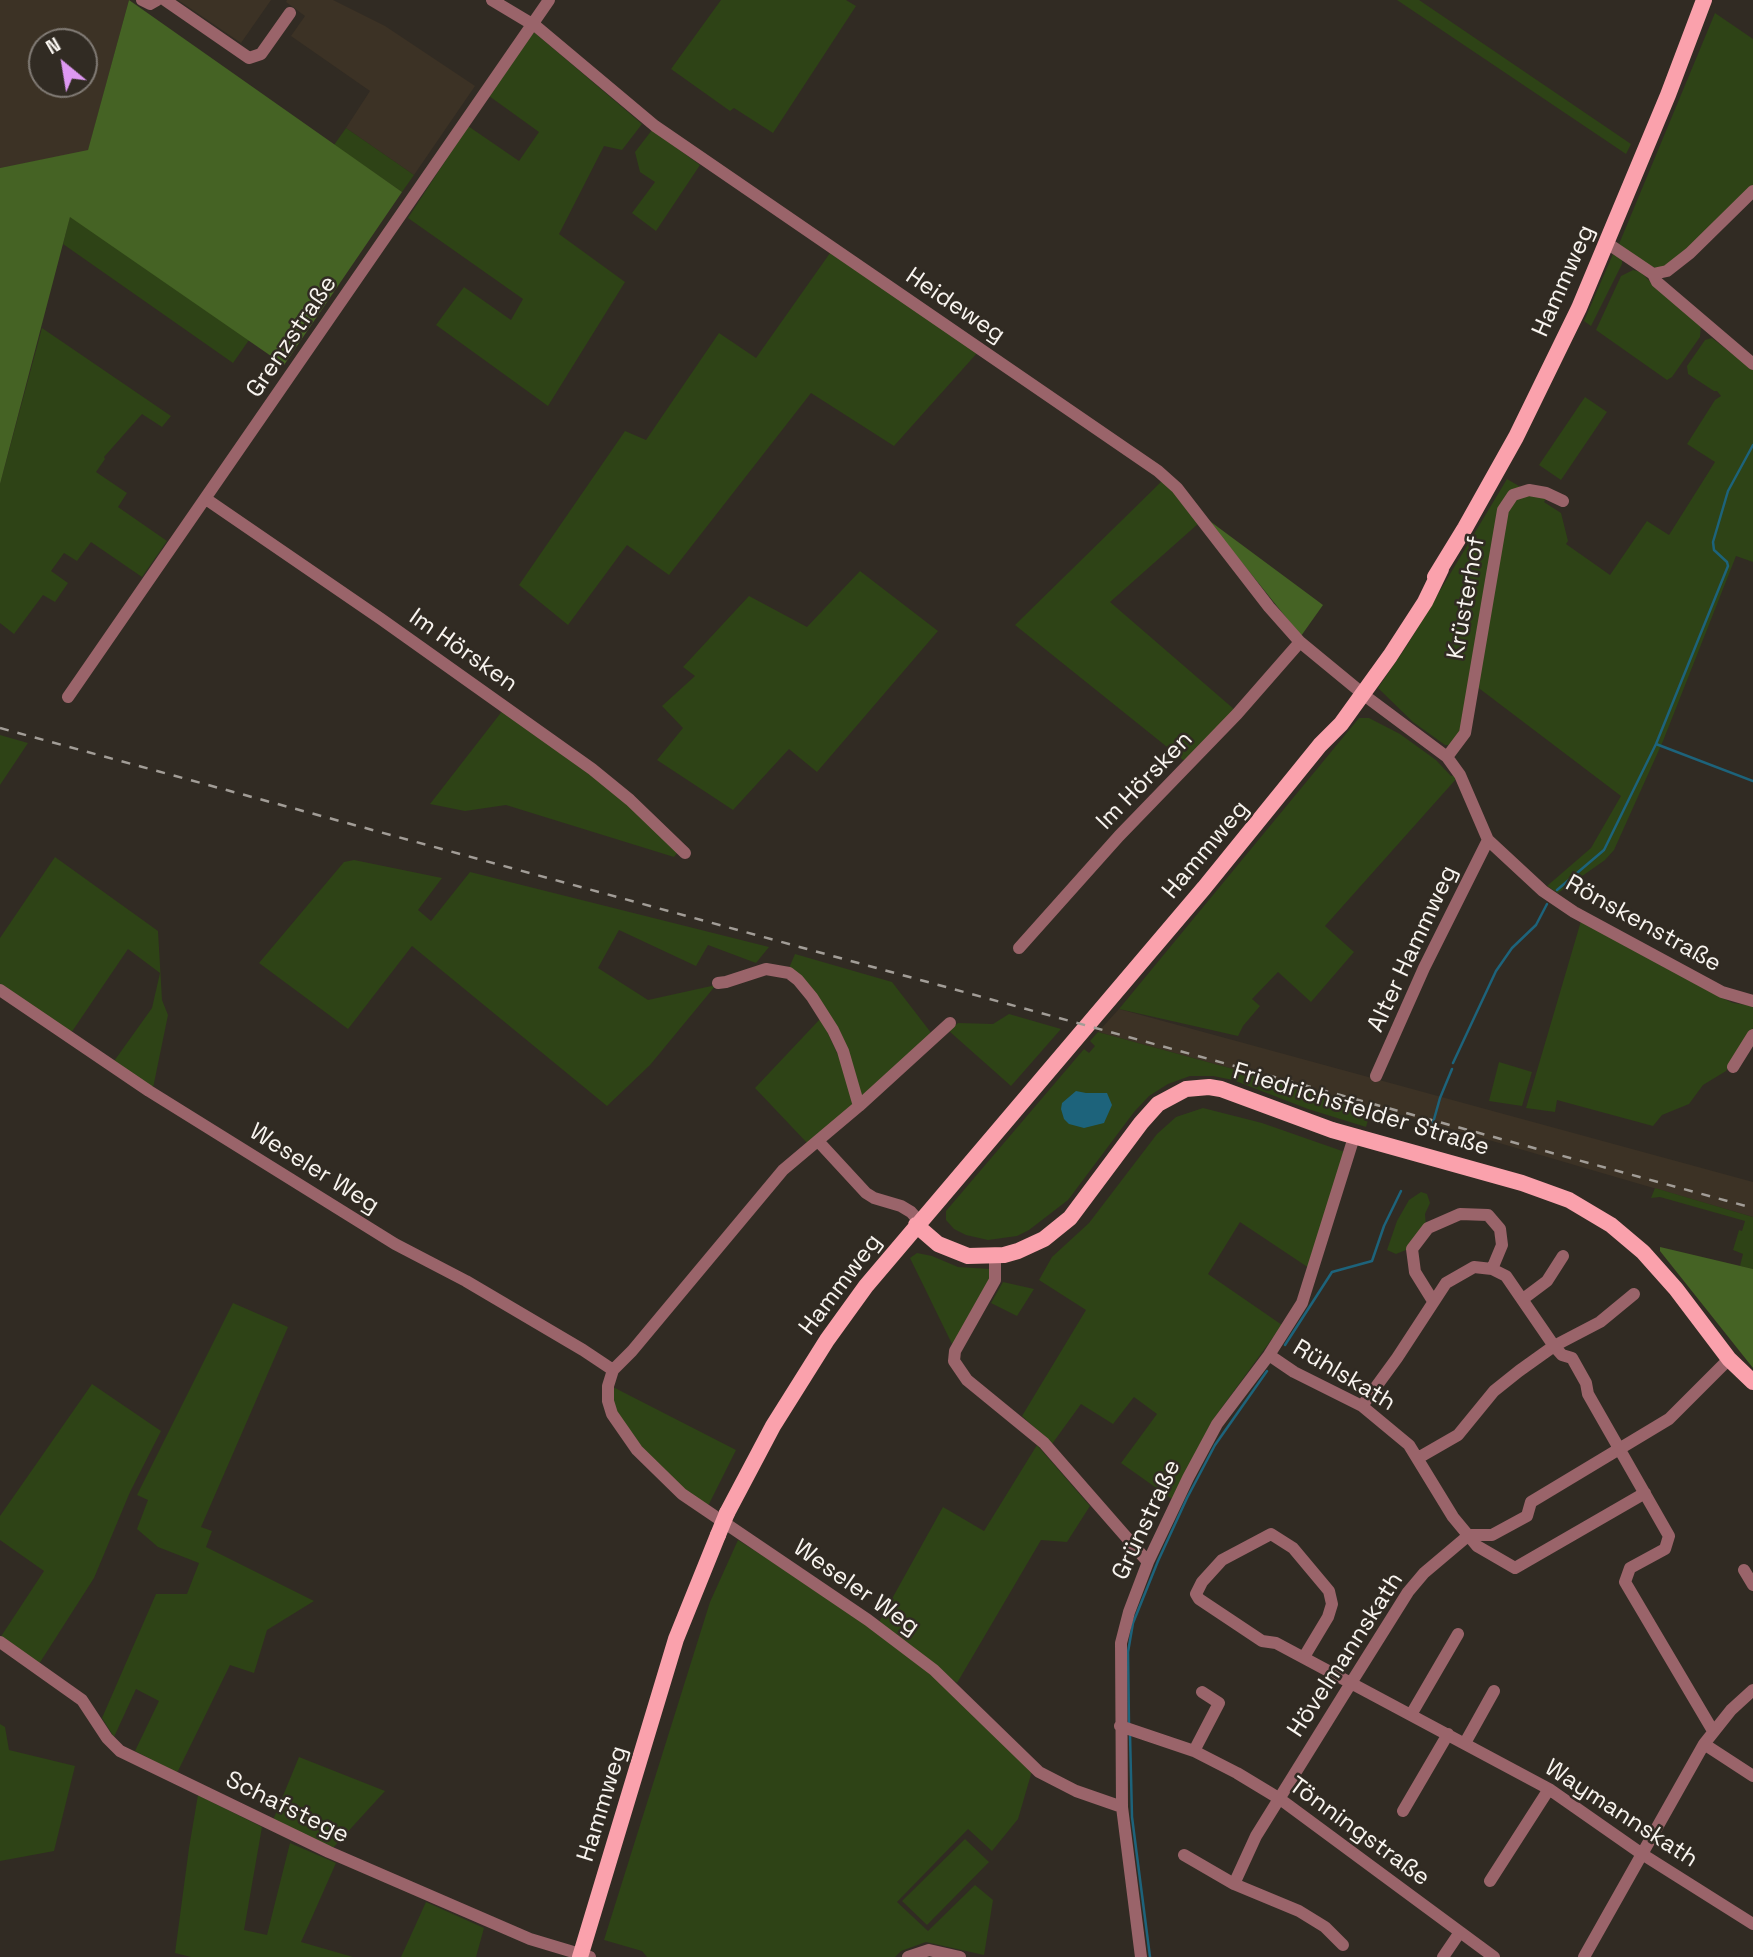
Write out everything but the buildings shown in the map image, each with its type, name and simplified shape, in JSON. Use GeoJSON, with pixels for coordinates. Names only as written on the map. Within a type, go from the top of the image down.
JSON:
{"type":"FeatureCollection","features":[{"type":"Feature","properties":{"kind":"main road","name":"Hammweg"},"geometry":{"type":"LineString","coordinates":[[585,1951],[676,1639],[727,1513],[773,1426],[827,1340],[866,1286],[1341,724],[1441,569],[1516,437],[1607,243],[1704,0]]}},
{"type":"Feature","properties":{"kind":"main road","name":"Friedrichsfelder Straße"},"geometry":{"type":"LineString","coordinates":[[991,1256],[1018,1251],[1044,1239],[1070,1218],[1148,1114],[1166,1098],[1186,1089],[1222,1089],[1354,1137],[1522,1183],[1569,1200],[1611,1225],[1651,1261],[1729,1359],[1753,1382]]}},
{"type":"Feature","properties":{"kind":"main road"},"geometry":{"type":"LineString","coordinates":[[920,1221],[946,1239],[991,1256]]}},
{"type":"Feature","properties":{"kind":"street"},"geometry":{"type":"LineString","coordinates":[[142,0],[150,4],[157,0]]}},
{"type":"Feature","properties":{"kind":"street"},"geometry":{"type":"LineString","coordinates":[[165,0],[249,58],[261,54],[290,13]]}},
{"type":"Feature","properties":{"kind":"street","name":"Heideweg"},"geometry":{"type":"LineString","coordinates":[[492,0],[533,25],[655,126],[1158,471],[1177,488],[1261,598],[1300,642],[1360,691]]}},
{"type":"Feature","properties":{"kind":"street","name":"Grenzstraße"},"geometry":{"type":"LineString","coordinates":[[68,697],[550,0]]}},
{"type":"Feature","properties":{"kind":"street"},"geometry":{"type":"LineString","coordinates":[[1653,274],[1667,271],[1689,253],[1753,191]]}},
{"type":"Feature","properties":{"kind":"street"},"geometry":{"type":"LineString","coordinates":[[1607,243],[1653,274],[1657,282],[1753,364]]}},
{"type":"Feature","properties":{"kind":"street","name":"Krüsterhof"},"geometry":{"type":"LineString","coordinates":[[1447,757],[1465,733],[1503,510],[1513,495],[1529,491],[1546,493],[1563,501]]}},
{"type":"Feature","properties":{"kind":"street","name":"Im Hörsken"},"geometry":{"type":"LineString","coordinates":[[206,499],[579,759],[629,800],[685,853]]}},
{"type":"Feature","properties":{"kind":"street","name":"Im Hörsken"},"geometry":{"type":"LineString","coordinates":[[1018,947],[1119,836],[1237,715],[1300,642]]}},
{"type":"Feature","properties":{"kind":"street","name":"Rönskenstraße"},"geometry":{"type":"LineString","coordinates":[[1360,691],[1447,757],[1460,775],[1488,840],[1543,891],[1574,912],[1722,992],[1753,1001]]}},
{"type":"Feature","properties":{"kind":"street","name":"Alter Hammweg"},"geometry":{"type":"LineString","coordinates":[[1376,1076],[1424,968],[1488,840]]}},
{"type":"Feature","properties":{"kind":"street"},"geometry":{"type":"LineString","coordinates":[[718,983],[766,969],[789,973],[798,980],[812,996],[833,1030],[843,1051],[859,1106]]}},
{"type":"Feature","properties":{"kind":"street","name":"Weseler Weg"},"geometry":{"type":"LineString","coordinates":[[0,990],[149,1091],[395,1244],[466,1281],[613,1370],[608,1386],[608,1401],[612,1414],[637,1450],[682,1494],[868,1620],[934,1670],[1040,1772],[1076,1791],[1122,1807]]}},
{"type":"Feature","properties":{"kind":"street"},"geometry":{"type":"LineString","coordinates":[[613,1370],[632,1351],[783,1170],[859,1106],[950,1023]]}},
{"type":"Feature","properties":{"kind":"street"},"geometry":{"type":"LineString","coordinates":[[1733,1067],[1753,1035]]}},
{"type":"Feature","properties":{"kind":"street","name":"Grünstraße"},"geometry":{"type":"LineString","coordinates":[[1141,1957],[1122,1807],[1121,1643],[1129,1612],[1148,1562],[1217,1424],[1269,1355],[1302,1303],[1354,1137]]}},
{"type":"Feature","properties":{"kind":"street"},"geometry":{"type":"LineString","coordinates":[[818,1141],[866,1193],[901,1206],[920,1221]]}},
{"type":"Feature","properties":{"kind":"street"},"geometry":{"type":"LineString","coordinates":[[1433,1301],[1415,1272],[1412,1250],[1428,1228],[1460,1214],[1488,1215],[1500,1229],[1502,1245],[1492,1269]]}},
{"type":"Feature","properties":{"kind":"street"},"geometry":{"type":"LineString","coordinates":[[991,1256],[995,1280],[955,1351],[954,1362],[967,1380],[1044,1443],[1148,1562]]}},
{"type":"Feature","properties":{"kind":"street"},"geometry":{"type":"LineString","coordinates":[[1523,1299],[1547,1281],[1563,1256]]}},
{"type":"Feature","properties":{"kind":"street"},"geometry":{"type":"LineString","coordinates":[[1362,1406],[1447,1283],[1474,1267],[1492,1269],[1506,1276],[1554,1346],[1562,1355],[1572,1358],[1586,1383],[1588,1394],[1669,1536],[1665,1549],[1630,1568],[1625,1582],[1713,1731]]}},
{"type":"Feature","properties":{"kind":"street"},"geometry":{"type":"LineString","coordinates":[[1418,1458],[1458,1434],[1494,1391],[1554,1346],[1600,1322],[1634,1294]]}},
{"type":"Feature","properties":{"kind":"street","name":"Rühlskath"},"geometry":{"type":"LineString","coordinates":[[1269,1355],[1294,1372],[1362,1406],[1409,1445],[1453,1517],[1477,1546],[1515,1567],[1645,1493]]}},
{"type":"Feature","properties":{"kind":"street"},"geometry":{"type":"LineString","coordinates":[[1469,1535],[1492,1535],[1527,1516],[1531,1502],[1670,1419],[1729,1359]]}},
{"type":"Feature","properties":{"kind":"street","name":"Waymannskath"},"geometry":{"type":"LineString","coordinates":[[1304,1657],[1328,1617],[1332,1604],[1329,1591],[1293,1548],[1271,1534],[1222,1560],[1202,1582],[1196,1594],[1199,1599],[1262,1641],[1276,1643],[1304,1657],[1549,1789],[1642,1854],[1753,1924]]}},
{"type":"Feature","properties":{"kind":"street","name":"Hövelmannskath"},"geometry":{"type":"LineString","coordinates":[[1234,1884],[1256,1836],[1408,1592],[1424,1573],[1469,1535]]}},
{"type":"Feature","properties":{"kind":"street"},"geometry":{"type":"LineString","coordinates":[[1744,1570],[1753,1585]]}},
{"type":"Feature","properties":{"kind":"street"},"geometry":{"type":"LineString","coordinates":[[1412,1713],[1458,1634]]}},
{"type":"Feature","properties":{"kind":"street","name":"Schafstege"},"geometry":{"type":"LineString","coordinates":[[0,1642],[82,1700],[107,1738],[120,1751],[329,1852],[530,1939],[585,1951]]}},
{"type":"Feature","properties":{"kind":"street"},"geometry":{"type":"LineString","coordinates":[[1584,1957],[1704,1744],[1753,1690]]}},
{"type":"Feature","properties":{"kind":"street"},"geometry":{"type":"LineString","coordinates":[[1465,1743],[1494,1691]]}},
{"type":"Feature","properties":{"kind":"street"},"geometry":{"type":"LineString","coordinates":[[1194,1751],[1219,1703],[1202,1692]]}},
{"type":"Feature","properties":{"kind":"street","name":"Tönningstraße"},"geometry":{"type":"LineString","coordinates":[[1120,1726],[1194,1751],[1280,1798],[1494,1957]]}},
{"type":"Feature","properties":{"kind":"street"},"geometry":{"type":"LineString","coordinates":[[1403,1811],[1448,1734]]}},
{"type":"Feature","properties":{"kind":"street"},"geometry":{"type":"LineString","coordinates":[[1704,1744],[1753,1776]]}},
{"type":"Feature","properties":{"kind":"street"},"geometry":{"type":"LineString","coordinates":[[1490,1881],[1549,1789]]}},
{"type":"Feature","properties":{"kind":"street"},"geometry":{"type":"LineString","coordinates":[[1184,1856],[1234,1884],[1299,1911],[1325,1927],[1343,1945]]}},
{"type":"Feature","properties":{"kind":"street"},"geometry":{"type":"LineString","coordinates":[[1443,1957],[1460,1932]]}},
{"type":"Feature","properties":{"kind":"street"},"geometry":{"type":"LineString","coordinates":[[908,1957],[929,1950],[960,1957]]}},
{"type":"Feature","properties":{"kind":"shaded area"},"geometry":{"type":"Polygon","coordinates":[[[0,0],[129,0],[88,151],[0,168],[0,0]]]}},
{"type":"Feature","properties":{"kind":"shaded area"},"geometry":{"type":"Polygon","coordinates":[[[178,0],[271,0],[241,43],[178,0]]]}},
{"type":"Feature","properties":{"kind":"shaded area"},"geometry":{"type":"Polygon","coordinates":[[[333,0],[385,26],[475,86],[414,175],[346,128],[370,91],[291,36],[305,16],[286,2],[333,0]]]}},
{"type":"Feature","properties":{"kind":"shaded area"},"geometry":{"type":"Polygon","coordinates":[[[1119,1009],[1753,1182],[1753,1217],[1434,1124],[1098,1032],[1119,1009]]]}},
{"type":"Feature","properties":{"kind":"green space"},"geometry":{"type":"Polygon","coordinates":[[[129,0],[402,192],[284,365],[70,217],[0,484],[0,168],[88,150],[129,0]]]}},
{"type":"Feature","properties":{"kind":"green space"},"geometry":{"type":"Polygon","coordinates":[[[721,0],[846,0],[856,6],[773,133],[734,108],[730,111],[671,69],[721,0]]]}},
{"type":"Feature","properties":{"kind":"green space"},"geometry":{"type":"Polygon","coordinates":[[[1397,0],[1419,0],[1631,144],[1626,154],[1397,0]]]}},
{"type":"Feature","properties":{"kind":"green space"},"geometry":{"type":"Polygon","coordinates":[[[1715,13],[1753,39],[1753,188],[1673,263],[1660,270],[1642,262],[1619,244],[1715,13]]]}},
{"type":"Feature","properties":{"kind":"green space"},"geometry":{"type":"Polygon","coordinates":[[[534,32],[642,124],[622,150],[604,146],[559,234],[625,282],[548,406],[436,325],[464,287],[511,320],[523,299],[408,218],[468,126],[519,161],[539,132],[489,96],[534,32]]]}},
{"type":"Feature","properties":{"kind":"green space"},"geometry":{"type":"Polygon","coordinates":[[[346,128],[414,175],[402,192],[334,145],[346,128]]]}},
{"type":"Feature","properties":{"kind":"green space"},"geometry":{"type":"Polygon","coordinates":[[[652,130],[700,165],[656,231],[632,213],[655,182],[640,172],[635,152],[652,130]]]}},
{"type":"Feature","properties":{"kind":"green space"},"geometry":{"type":"Polygon","coordinates":[[[70,216],[249,340],[233,363],[63,244],[70,216]]]}},
{"type":"Feature","properties":{"kind":"green space"},"geometry":{"type":"Polygon","coordinates":[[[830,253],[978,352],[894,446],[811,393],[669,575],[627,545],[568,625],[519,585],[625,431],[646,440],[719,333],[756,358],[830,253]]]}},
{"type":"Feature","properties":{"kind":"green space"},"geometry":{"type":"Polygon","coordinates":[[[1613,254],[1622,260],[1622,264],[1591,326],[1584,321],[1613,254]]]}},
{"type":"Feature","properties":{"kind":"green space"},"geometry":{"type":"Polygon","coordinates":[[[1633,270],[1641,272],[1701,325],[1700,337],[1672,377],[1667,380],[1596,330],[1621,276],[1633,270]]]}},
{"type":"Feature","properties":{"kind":"green space"},"geometry":{"type":"Polygon","coordinates":[[[42,328],[171,416],[162,427],[142,414],[104,457],[96,472],[127,493],[118,507],[167,541],[142,577],[91,542],[77,561],[64,553],[51,571],[68,583],[55,602],[43,595],[14,634],[0,623],[0,484],[42,328]]]}},
{"type":"Feature","properties":{"kind":"green space"},"geometry":{"type":"Polygon","coordinates":[[[1712,338],[1753,370],[1753,562],[1736,556],[1663,741],[1614,850],[1605,860],[1558,893],[1547,886],[1591,848],[1621,796],[1476,686],[1508,510],[1511,503],[1523,495],[1547,497],[1544,502],[1561,513],[1568,541],[1566,544],[1610,575],[1647,521],[1669,535],[1715,462],[1687,444],[1715,400],[1721,396],[1688,374],[1687,366],[1705,340],[1712,338]]]}},
{"type":"Feature","properties":{"kind":"green space"},"geometry":{"type":"Polygon","coordinates":[[[1585,397],[1607,412],[1561,480],[1539,465],[1585,397]]]}},
{"type":"Feature","properties":{"kind":"green space"},"geometry":{"type":"Polygon","coordinates":[[[1507,479],[1524,489],[1509,495],[1460,734],[1452,745],[1445,745],[1413,722],[1378,688],[1408,644],[1507,479]]]}},
{"type":"Feature","properties":{"kind":"green space"},"geometry":{"type":"Polygon","coordinates":[[[1163,480],[1199,523],[1110,602],[1235,710],[1187,763],[1015,625],[1163,480]]]}},
{"type":"Feature","properties":{"kind":"green space"},"geometry":{"type":"Polygon","coordinates":[[[1207,519],[1323,605],[1301,636],[1207,519]]]}},
{"type":"Feature","properties":{"kind":"green space"},"geometry":{"type":"Polygon","coordinates":[[[860,571],[938,631],[817,772],[789,749],[733,810],[657,760],[683,728],[662,706],[695,676],[683,667],[749,596],[807,627],[860,571]]]}},
{"type":"Feature","properties":{"kind":"green space"},"geometry":{"type":"Polygon","coordinates":[[[503,710],[625,801],[678,852],[674,857],[506,805],[465,811],[430,804],[503,710]]]}},
{"type":"Feature","properties":{"kind":"green space"},"geometry":{"type":"Polygon","coordinates":[[[1359,718],[1369,718],[1400,734],[1457,778],[1325,926],[1354,952],[1311,1002],[1278,972],[1252,999],[1260,1006],[1238,1036],[1119,1009],[1359,718]]]}},
{"type":"Feature","properties":{"kind":"green space"},"geometry":{"type":"Polygon","coordinates":[[[0,735],[28,743],[0,785],[0,735]]]}},
{"type":"Feature","properties":{"kind":"green space"},"geometry":{"type":"Polygon","coordinates":[[[55,857],[158,931],[162,1000],[168,1015],[153,1088],[112,1064],[152,1008],[160,973],[128,949],[71,1033],[0,984],[0,938],[55,857]]]}},
{"type":"Feature","properties":{"kind":"green space"},"geometry":{"type":"Polygon","coordinates":[[[354,860],[442,878],[418,910],[431,921],[470,872],[769,947],[756,963],[708,945],[696,966],[619,930],[598,968],[648,1000],[716,985],[650,1065],[607,1106],[412,946],[348,1029],[259,963],[344,862],[354,860]]]}},
{"type":"Feature","properties":{"kind":"green space"},"geometry":{"type":"Polygon","coordinates":[[[1581,921],[1720,997],[1733,1003],[1753,1006],[1753,1028],[1726,1071],[1703,1085],[1689,1104],[1662,1115],[1653,1126],[1557,1100],[1555,1112],[1526,1108],[1581,921]]]}},
{"type":"Feature","properties":{"kind":"green space"},"geometry":{"type":"Polygon","coordinates":[[[795,954],[892,982],[932,1034],[862,1097],[836,1027],[789,968],[795,954]]]}},
{"type":"Feature","properties":{"kind":"green space"},"geometry":{"type":"Polygon","coordinates":[[[1009,1014],[1061,1029],[1011,1086],[949,1031],[958,1023],[993,1024],[1009,1014]]]}},
{"type":"Feature","properties":{"kind":"green space"},"geometry":{"type":"Polygon","coordinates":[[[821,1018],[847,1075],[854,1104],[809,1145],[755,1088],[821,1018]]]}},
{"type":"Feature","properties":{"kind":"green space"},"geometry":{"type":"Polygon","coordinates":[[[1098,1032],[1372,1107],[1366,1127],[1308,1109],[1233,1080],[1213,1076],[1190,1076],[1168,1084],[1149,1096],[1068,1200],[1029,1230],[1017,1236],[988,1240],[954,1229],[946,1220],[946,1211],[1084,1049],[1089,1053],[1095,1046],[1090,1041],[1098,1032]]]}},
{"type":"Feature","properties":{"kind":"green space"},"geometry":{"type":"Polygon","coordinates":[[[1499,1062],[1532,1072],[1522,1106],[1489,1101],[1499,1062]]]}},
{"type":"Feature","properties":{"kind":"green space"},"geometry":{"type":"Polygon","coordinates":[[[1203,1108],[1262,1123],[1345,1152],[1309,1268],[1240,1222],[1208,1274],[1282,1325],[1212,1421],[1172,1499],[1121,1463],[1157,1414],[1134,1397],[1113,1424],[1081,1404],[1052,1444],[1022,1416],[1086,1310],[1039,1280],[1052,1257],[1089,1223],[1157,1134],[1176,1117],[1203,1108]]]}},
{"type":"Feature","properties":{"kind":"green space"},"geometry":{"type":"Polygon","coordinates":[[[1655,1188],[1753,1217],[1753,1269],[1740,1266],[1743,1254],[1733,1250],[1739,1230],[1742,1231],[1745,1221],[1660,1197],[1651,1198],[1655,1188]]]}},
{"type":"Feature","properties":{"kind":"green space"},"geometry":{"type":"Polygon","coordinates":[[[1421,1192],[1427,1194],[1430,1203],[1425,1214],[1426,1227],[1411,1248],[1396,1254],[1387,1250],[1397,1221],[1409,1200],[1421,1192]]]}},
{"type":"Feature","properties":{"kind":"green space"},"geometry":{"type":"Polygon","coordinates":[[[1660,1247],[1753,1269],[1753,1368],[1660,1251],[1660,1247]]]}},
{"type":"Feature","properties":{"kind":"green space"},"geometry":{"type":"Polygon","coordinates":[[[917,1253],[958,1267],[990,1269],[989,1281],[953,1346],[910,1258],[917,1253]]]}},
{"type":"Feature","properties":{"kind":"green space"},"geometry":{"type":"Polygon","coordinates":[[[1003,1282],[1034,1289],[1017,1316],[991,1303],[1003,1282]]]}},
{"type":"Feature","properties":{"kind":"green space"},"geometry":{"type":"Polygon","coordinates":[[[233,1303],[288,1327],[201,1527],[212,1531],[206,1547],[314,1601],[267,1630],[254,1673],[230,1665],[177,1773],[135,1751],[159,1701],[136,1689],[114,1737],[102,1718],[156,1594],[187,1594],[199,1563],[158,1547],[137,1529],[148,1500],[137,1495],[233,1303]]]}},
{"type":"Feature","properties":{"kind":"green space"},"geometry":{"type":"Polygon","coordinates":[[[92,1384],[161,1431],[130,1492],[94,1578],[39,1664],[0,1638],[44,1571],[0,1540],[0,1516],[92,1384]]]}},
{"type":"Feature","properties":{"kind":"green space"},"geometry":{"type":"Polygon","coordinates":[[[613,1387],[736,1450],[707,1508],[658,1468],[615,1412],[613,1387]]]}},
{"type":"Feature","properties":{"kind":"green space"},"geometry":{"type":"Polygon","coordinates":[[[1037,1445],[1090,1506],[1067,1542],[1041,1540],[957,1683],[879,1622],[943,1507],[984,1531],[1037,1445]]]}},
{"type":"Feature","properties":{"kind":"green space"},"geometry":{"type":"Polygon","coordinates":[[[738,1540],[863,1620],[931,1672],[1032,1771],[1018,1819],[992,1851],[968,1829],[897,1902],[928,1931],[975,1885],[993,1900],[984,1955],[926,1942],[901,1951],[895,1957],[647,1957],[642,1951],[604,1940],[710,1602],[738,1540]]]}},
{"type":"Feature","properties":{"kind":"green space"},"geometry":{"type":"Polygon","coordinates":[[[0,1724],[5,1727],[9,1750],[75,1766],[54,1851],[0,1861],[0,1724]]]}},
{"type":"Feature","properties":{"kind":"green space"},"geometry":{"type":"Polygon","coordinates":[[[299,1757],[385,1791],[333,1848],[273,1820],[299,1757]]]}},
{"type":"Feature","properties":{"kind":"green space"},"geometry":{"type":"Polygon","coordinates":[[[198,1795],[262,1827],[244,1930],[267,1935],[290,1843],[336,1863],[301,1942],[353,1957],[191,1957],[175,1953],[198,1795]]]}},
{"type":"Feature","properties":{"kind":"green space"},"geometry":{"type":"Polygon","coordinates":[[[965,1839],[989,1862],[927,1925],[902,1901],[965,1839]]]}},
{"type":"Feature","properties":{"kind":"green space"},"geometry":{"type":"Polygon","coordinates":[[[426,1902],[484,1928],[476,1957],[401,1957],[426,1902]]]}},
{"type":"Feature","properties":{"kind":"water"},"geometry":{"type":"Polygon","coordinates":[[[1076,1091],[1107,1093],[1112,1105],[1104,1123],[1084,1128],[1069,1124],[1064,1119],[1062,1103],[1076,1091]]]}},
{"type":"Feature","properties":{"kind":"waterway"},"geometry":{"type":"LineString","coordinates":[[1557,890],[1604,850],[1656,744],[1728,566],[1714,550],[1713,542],[1728,491],[1753,445]]}},
{"type":"Feature","properties":{"kind":"waterway"},"geometry":{"type":"LineString","coordinates":[[1656,744],[1753,781]]}},
{"type":"Feature","properties":{"kind":"waterway"},"geometry":{"type":"LineString","coordinates":[[1453,1063],[1496,971],[1512,948],[1536,925],[1547,904]]}},
{"type":"Feature","properties":{"kind":"waterway"},"geometry":{"type":"LineString","coordinates":[[1431,1130],[1452,1069]]}},
{"type":"Feature","properties":{"kind":"waterway"},"geometry":{"type":"LineString","coordinates":[[1285,1345],[1332,1272],[1372,1261],[1384,1226],[1401,1191]]}},
{"type":"Feature","properties":{"kind":"waterway"},"geometry":{"type":"LineString","coordinates":[[1129,1724],[1128,1652],[1133,1623],[1187,1498],[1215,1445],[1267,1371]]}},
{"type":"Feature","properties":{"kind":"waterway"},"geometry":{"type":"LineString","coordinates":[[1130,1734],[1132,1817],[1150,1957]]}},
{"type":"Feature","properties":{"kind":"railway"},"geometry":{"type":"LineString","coordinates":[[0,728],[1753,1208]]}}]}
